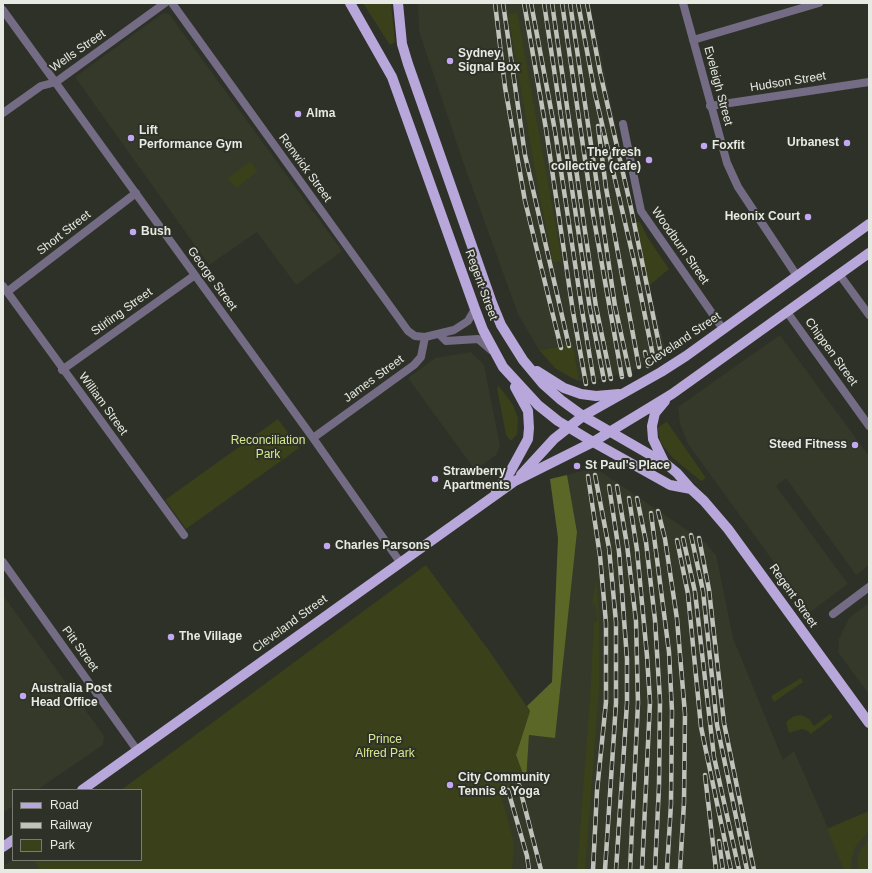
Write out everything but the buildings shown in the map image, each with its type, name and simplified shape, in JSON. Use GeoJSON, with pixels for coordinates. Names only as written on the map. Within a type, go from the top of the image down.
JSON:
{"type":"FeatureCollection","features":[{"type":"Feature","properties":{"kind":"main road","name":"Regent Street"},"geometry":{"type":"LineString","coordinates":[[350,3],[380,53],[397,88],[475,309],[496,355],[503,366],[538,406],[568,427],[670,485],[690,489]]}},
{"type":"Feature","properties":{"kind":"main road","name":"Regent Street"},"geometry":{"type":"LineString","coordinates":[[398,3],[402,44],[408,64],[492,303],[501,325],[523,360],[555,396],[583,416],[666,464],[677,472],[690,489],[704,501],[728,529],[869,723]]}},
{"type":"Feature","properties":{"kind":"main road","name":"Cleveland Street"},"geometry":{"type":"LineString","coordinates":[[515,481],[549,444],[583,416],[673,364],[869,224]]}},
{"type":"Feature","properties":{"kind":"main road","name":"Cleveland Street"},"geometry":{"type":"LineString","coordinates":[[83,789],[515,481],[593,442],[672,394],[869,252]]}},
{"type":"Feature","properties":{"kind":"main road"},"geometry":{"type":"LineString","coordinates":[[523,360],[558,384],[581,394],[606,395],[631,389]]}},
{"type":"Feature","properties":{"kind":"main road"},"geometry":{"type":"LineString","coordinates":[[489,499],[510,472],[524,446],[530,428],[526,406],[503,366]]}},
{"type":"Feature","properties":{"kind":"main road"},"geometry":{"type":"LineString","coordinates":[[666,464],[661,457],[653,439],[652,426],[655,413],[672,394]]}},
{"type":"Feature","properties":{"kind":"main road"},"geometry":{"type":"LineString","coordinates":[[3,847],[12,841]]}},
{"type":"Feature","properties":{"kind":"street","name":"Wells Street"},"geometry":{"type":"LineString","coordinates":[[3,113],[41,86],[56,82],[165,3]]}},
{"type":"Feature","properties":{"kind":"street","name":"Renwick Street"},"geometry":{"type":"LineString","coordinates":[[172,3],[408,331],[415,336],[425,337]]}},
{"type":"Feature","properties":{"kind":"street","name":"Eveleigh Street"},"geometry":{"type":"LineString","coordinates":[[683,3],[710,106],[727,163],[738,187],[797,276]]}},
{"type":"Feature","properties":{"kind":"street"},"geometry":{"type":"LineString","coordinates":[[693,40],[815,4]]}},
{"type":"Feature","properties":{"kind":"street","name":"George Street"},"geometry":{"type":"LineString","coordinates":[[3,10],[313,438],[400,562]]}},
{"type":"Feature","properties":{"kind":"street","name":"Hudson Street"},"geometry":{"type":"LineString","coordinates":[[710,106],[869,82]]}},
{"type":"Feature","properties":{"kind":"street","name":"Woodburn Street"},"geometry":{"type":"LineString","coordinates":[[623,124],[641,211],[723,329]]}},
{"type":"Feature","properties":{"kind":"street","name":"Short Street"},"geometry":{"type":"LineString","coordinates":[[5,289],[136,193]]}},
{"type":"Feature","properties":{"kind":"street"},"geometry":{"type":"LineString","coordinates":[[839,274],[869,315]]}},
{"type":"Feature","properties":{"kind":"street","name":"Stirling Street"},"geometry":{"type":"LineString","coordinates":[[62,370],[195,275]]}},
{"type":"Feature","properties":{"kind":"street","name":"William Street"},"geometry":{"type":"LineString","coordinates":[[5,289],[62,370],[184,535]]}},
{"type":"Feature","properties":{"kind":"street"},"geometry":{"type":"LineString","coordinates":[[425,337],[454,330],[464,325],[475,309]]}},
{"type":"Feature","properties":{"kind":"street","name":"Chippen Street"},"geometry":{"type":"LineString","coordinates":[[787,312],[869,426]]}},
{"type":"Feature","properties":{"kind":"street"},"geometry":{"type":"LineString","coordinates":[[439,334],[446,341],[478,340],[485,343],[496,355]]}},
{"type":"Feature","properties":{"kind":"street","name":"James Street"},"geometry":{"type":"LineString","coordinates":[[313,438],[414,365],[421,357],[425,337]]}},
{"type":"Feature","properties":{"kind":"street","name":"Pitt Street"},"geometry":{"type":"LineString","coordinates":[[3,562],[138,750]]}},
{"type":"Feature","properties":{"kind":"street"},"geometry":{"type":"LineString","coordinates":[[833,614],[869,587]]}},
{"type":"Feature","properties":{"kind":"shaded area"},"geometry":{"type":"Polygon","coordinates":[[[418,3],[590,3],[649,286],[666,352],[631,372],[587,382],[579,381],[573,344],[539,350],[518,314],[463,162],[419,31],[418,3]]]}},
{"type":"Feature","properties":{"kind":"shaded area"},"geometry":{"type":"Polygon","coordinates":[[[163,13],[169,14],[342,251],[296,285],[257,232],[209,265],[75,77],[163,13]]]}},
{"type":"Feature","properties":{"kind":"shaded area"},"geometry":{"type":"Polygon","coordinates":[[[780,335],[869,456],[869,565],[856,575],[786,478],[776,486],[848,584],[810,612],[688,444],[680,424],[678,407],[780,335]]]}},
{"type":"Feature","properties":{"kind":"shaded area"},"geometry":{"type":"Polygon","coordinates":[[[471,352],[484,365],[500,446],[496,455],[475,470],[408,378],[435,358],[471,352]]]}},
{"type":"Feature","properties":{"kind":"shaded area"},"geometry":{"type":"Polygon","coordinates":[[[594,467],[706,543],[716,555],[733,638],[783,760],[794,751],[828,828],[869,811],[869,870],[512,870],[500,791],[526,782],[529,735],[555,737],[577,532],[567,475],[594,467]]]}},
{"type":"Feature","properties":{"kind":"shaded area"},"geometry":{"type":"Polygon","coordinates":[[[3,595],[104,736],[103,745],[38,789],[12,789],[12,807],[3,813],[3,595]]]}},
{"type":"Feature","properties":{"kind":"shaded area"},"geometry":{"type":"Polygon","coordinates":[[[869,603],[869,694],[838,652],[839,639],[849,618],[869,603]]]}},
{"type":"Feature","properties":{"kind":"shaded area"},"geometry":{"type":"Polygon","coordinates":[[[12,860],[12,861],[35,861],[40,870],[3,870],[3,866],[12,860]]]}},
{"type":"Feature","properties":{"kind":"green space"},"geometry":{"type":"Polygon","coordinates":[[[363,3],[391,3],[395,42],[390,45],[363,3]]]}},
{"type":"Feature","properties":{"kind":"green space"},"geometry":{"type":"Polygon","coordinates":[[[517,12],[562,261],[553,263],[538,187],[508,14],[517,12]]]}},
{"type":"Feature","properties":{"kind":"green space"},"geometry":{"type":"Polygon","coordinates":[[[250,162],[258,171],[236,188],[228,178],[250,162]]]}},
{"type":"Feature","properties":{"kind":"green space"},"geometry":{"type":"Polygon","coordinates":[[[636,222],[640,222],[648,238],[669,269],[649,286],[636,222]]]}},
{"type":"Feature","properties":{"kind":"green space"},"geometry":{"type":"Polygon","coordinates":[[[573,344],[579,381],[555,368],[539,350],[573,344]]]}},
{"type":"Feature","properties":{"kind":"green space"},"geometry":{"type":"Polygon","coordinates":[[[499,386],[513,405],[518,418],[517,434],[512,440],[510,440],[506,435],[497,388],[499,386]]]}},
{"type":"Feature","properties":{"kind":"green space","name":"Reconciliation Park"},"geometry":{"type":"Polygon","coordinates":[[[278,419],[299,448],[186,529],[165,500],[278,419]]]}},
{"type":"Feature","properties":{"kind":"green space"},"geometry":{"type":"Polygon","coordinates":[[[667,422],[706,478],[701,481],[673,458],[660,442],[658,427],[667,422]]]}},
{"type":"Feature","properties":{"kind":"green space"},"geometry":{"type":"Polygon","coordinates":[[[567,475],[577,532],[555,738],[529,735],[526,782],[516,755],[530,711],[527,706],[552,682],[558,538],[550,479],[567,475]]]}},
{"type":"Feature","properties":{"kind":"green space","name":"Prince Alfred Park"},"geometry":{"type":"Polygon","coordinates":[[[426,565],[490,652],[530,711],[516,755],[526,782],[500,791],[514,844],[512,870],[40,870],[35,861],[142,861],[142,789],[122,789],[426,565]]]}},
{"type":"Feature","properties":{"kind":"green space"},"geometry":{"type":"Polygon","coordinates":[[[597,578],[599,689],[585,870],[577,870],[590,698],[594,622],[597,622],[596,606],[592,603],[597,578]]]}},
{"type":"Feature","properties":{"kind":"green space"},"geometry":{"type":"Polygon","coordinates":[[[801,678],[803,682],[774,702],[771,696],[801,678]]]}},
{"type":"Feature","properties":{"kind":"green space"},"geometry":{"type":"Polygon","coordinates":[[[830,714],[833,717],[811,734],[802,729],[789,733],[786,722],[794,716],[801,715],[809,719],[814,726],[830,714]]]}},
{"type":"Feature","properties":{"kind":"green space"},"geometry":{"type":"Polygon","coordinates":[[[869,811],[869,831],[855,847],[851,861],[852,870],[844,870],[827,829],[869,811]]]}},
{"type":"Feature","properties":{"kind":"green space"},"geometry":{"type":"Polygon","coordinates":[[[869,839],[869,870],[859,870],[857,862],[860,851],[869,839]]]}},
{"type":"Feature","properties":{"kind":"railway"},"geometry":{"type":"LineString","coordinates":[[495,3],[505,87],[525,201],[561,348]]}},
{"type":"Feature","properties":{"kind":"railway"},"geometry":{"type":"LineString","coordinates":[[503,3],[525,155],[569,346]]}},
{"type":"Feature","properties":{"kind":"railway"},"geometry":{"type":"LineString","coordinates":[[524,3],[546,129],[573,312],[586,384]]}},
{"type":"Feature","properties":{"kind":"railway"},"geometry":{"type":"LineString","coordinates":[[531,3],[555,131],[594,382]]}},
{"type":"Feature","properties":{"kind":"railway"},"geometry":{"type":"LineString","coordinates":[[544,3],[590,309],[604,380]]}},
{"type":"Feature","properties":{"kind":"railway"},"geometry":{"type":"LineString","coordinates":[[552,3],[596,307],[611,379]]}},
{"type":"Feature","properties":{"kind":"railway"},"geometry":{"type":"LineString","coordinates":[[562,3],[593,214],[622,377]]}},
{"type":"Feature","properties":{"kind":"railway"},"geometry":{"type":"LineString","coordinates":[[570,3],[615,306],[630,375]]}},
{"type":"Feature","properties":{"kind":"railway"},"geometry":{"type":"LineString","coordinates":[[578,3],[595,94],[634,261],[653,356]]}},
{"type":"Feature","properties":{"kind":"railway"},"geometry":{"type":"LineString","coordinates":[[587,3],[600,72],[631,208],[661,354]]}},
{"type":"Feature","properties":{"kind":"railway"},"geometry":{"type":"LineString","coordinates":[[598,126],[606,188],[639,367]]}},
{"type":"Feature","properties":{"kind":"railway"},"geometry":{"type":"LineString","coordinates":[[645,352],[648,366]]}},
{"type":"Feature","properties":{"kind":"railway"},"geometry":{"type":"LineString","coordinates":[[595,475],[609,548],[616,622],[616,703],[605,870]]}},
{"type":"Feature","properties":{"kind":"railway"},"geometry":{"type":"LineString","coordinates":[[588,476],[600,556],[606,623],[606,702],[597,791],[593,870]]}},
{"type":"Feature","properties":{"kind":"railway"},"geometry":{"type":"LineString","coordinates":[[609,486],[619,552],[627,659],[627,703],[616,870]]}},
{"type":"Feature","properties":{"kind":"railway"},"geometry":{"type":"LineString","coordinates":[[617,486],[627,545],[636,621],[638,703],[630,870]]}},
{"type":"Feature","properties":{"kind":"railway"},"geometry":{"type":"LineString","coordinates":[[629,498],[637,550],[650,702],[642,870]]}},
{"type":"Feature","properties":{"kind":"railway"},"geometry":{"type":"LineString","coordinates":[[637,498],[646,542],[655,620],[660,701],[659,786],[655,870]]}},
{"type":"Feature","properties":{"kind":"railway"},"geometry":{"type":"LineString","coordinates":[[658,511],[665,539],[677,619],[685,714],[684,802],[680,870]]}},
{"type":"Feature","properties":{"kind":"railway"},"geometry":{"type":"LineString","coordinates":[[651,513],[669,652],[672,711],[671,804],[667,870]]}},
{"type":"Feature","properties":{"kind":"railway"},"geometry":{"type":"LineString","coordinates":[[691,535],[703,591],[717,725],[747,870]]}},
{"type":"Feature","properties":{"kind":"railway"},"geometry":{"type":"LineString","coordinates":[[683,538],[695,592],[714,757],[739,870]]}},
{"type":"Feature","properties":{"kind":"railway"},"geometry":{"type":"LineString","coordinates":[[699,538],[709,590],[724,723],[754,870]]}},
{"type":"Feature","properties":{"kind":"railway"},"geometry":{"type":"LineString","coordinates":[[677,540],[688,594],[701,727],[731,870]]}},
{"type":"Feature","properties":{"kind":"railway"},"geometry":{"type":"LineString","coordinates":[[705,775],[716,870]]}},
{"type":"Feature","properties":{"kind":"railway"},"geometry":{"type":"LineString","coordinates":[[519,785],[541,870]]}},
{"type":"Feature","properties":{"kind":"railway"},"geometry":{"type":"LineString","coordinates":[[508,790],[527,856],[529,870]]}},
{"type":"Feature","properties":{"kind":"railway"},"geometry":{"type":"LineString","coordinates":[[719,841],[723,870]]}},
{"type":"Feature","properties":{"kind":"place","name":"Sydney Signal Box"},"geometry":{"type":"Point","coordinates":[450,61]}},
{"type":"Feature","properties":{"kind":"place","name":"Alma"},"geometry":{"type":"Point","coordinates":[298,114]}},
{"type":"Feature","properties":{"kind":"place","name":"Lift Performance Gym"},"geometry":{"type":"Point","coordinates":[131,138]}},
{"type":"Feature","properties":{"kind":"place","name":"Urbanest"},"geometry":{"type":"Point","coordinates":[847,143]}},
{"type":"Feature","properties":{"kind":"place","name":"Foxfit"},"geometry":{"type":"Point","coordinates":[704,146]}},
{"type":"Feature","properties":{"kind":"place","name":"The fresh collective (cafe)"},"geometry":{"type":"Point","coordinates":[649,160]}},
{"type":"Feature","properties":{"kind":"place","name":"Heonix Court"},"geometry":{"type":"Point","coordinates":[808,217]}},
{"type":"Feature","properties":{"kind":"place","name":"Bush"},"geometry":{"type":"Point","coordinates":[133,232]}},
{"type":"Feature","properties":{"kind":"place","name":"Steed Fitness"},"geometry":{"type":"Point","coordinates":[855,445]}},
{"type":"Feature","properties":{"kind":"place","name":"St Paul's Place"},"geometry":{"type":"Point","coordinates":[577,466]}},
{"type":"Feature","properties":{"kind":"place","name":"Strawberry Apartments"},"geometry":{"type":"Point","coordinates":[435,479]}},
{"type":"Feature","properties":{"kind":"place","name":"Charles Parsons"},"geometry":{"type":"Point","coordinates":[327,546]}},
{"type":"Feature","properties":{"kind":"place","name":"The Village"},"geometry":{"type":"Point","coordinates":[171,637]}},
{"type":"Feature","properties":{"kind":"place","name":"Australia Post Head Office"},"geometry":{"type":"Point","coordinates":[23,696]}},
{"type":"Feature","properties":{"kind":"place","name":"City Community Tennis & Yoga"},"geometry":{"type":"Point","coordinates":[450,785]}}]}
